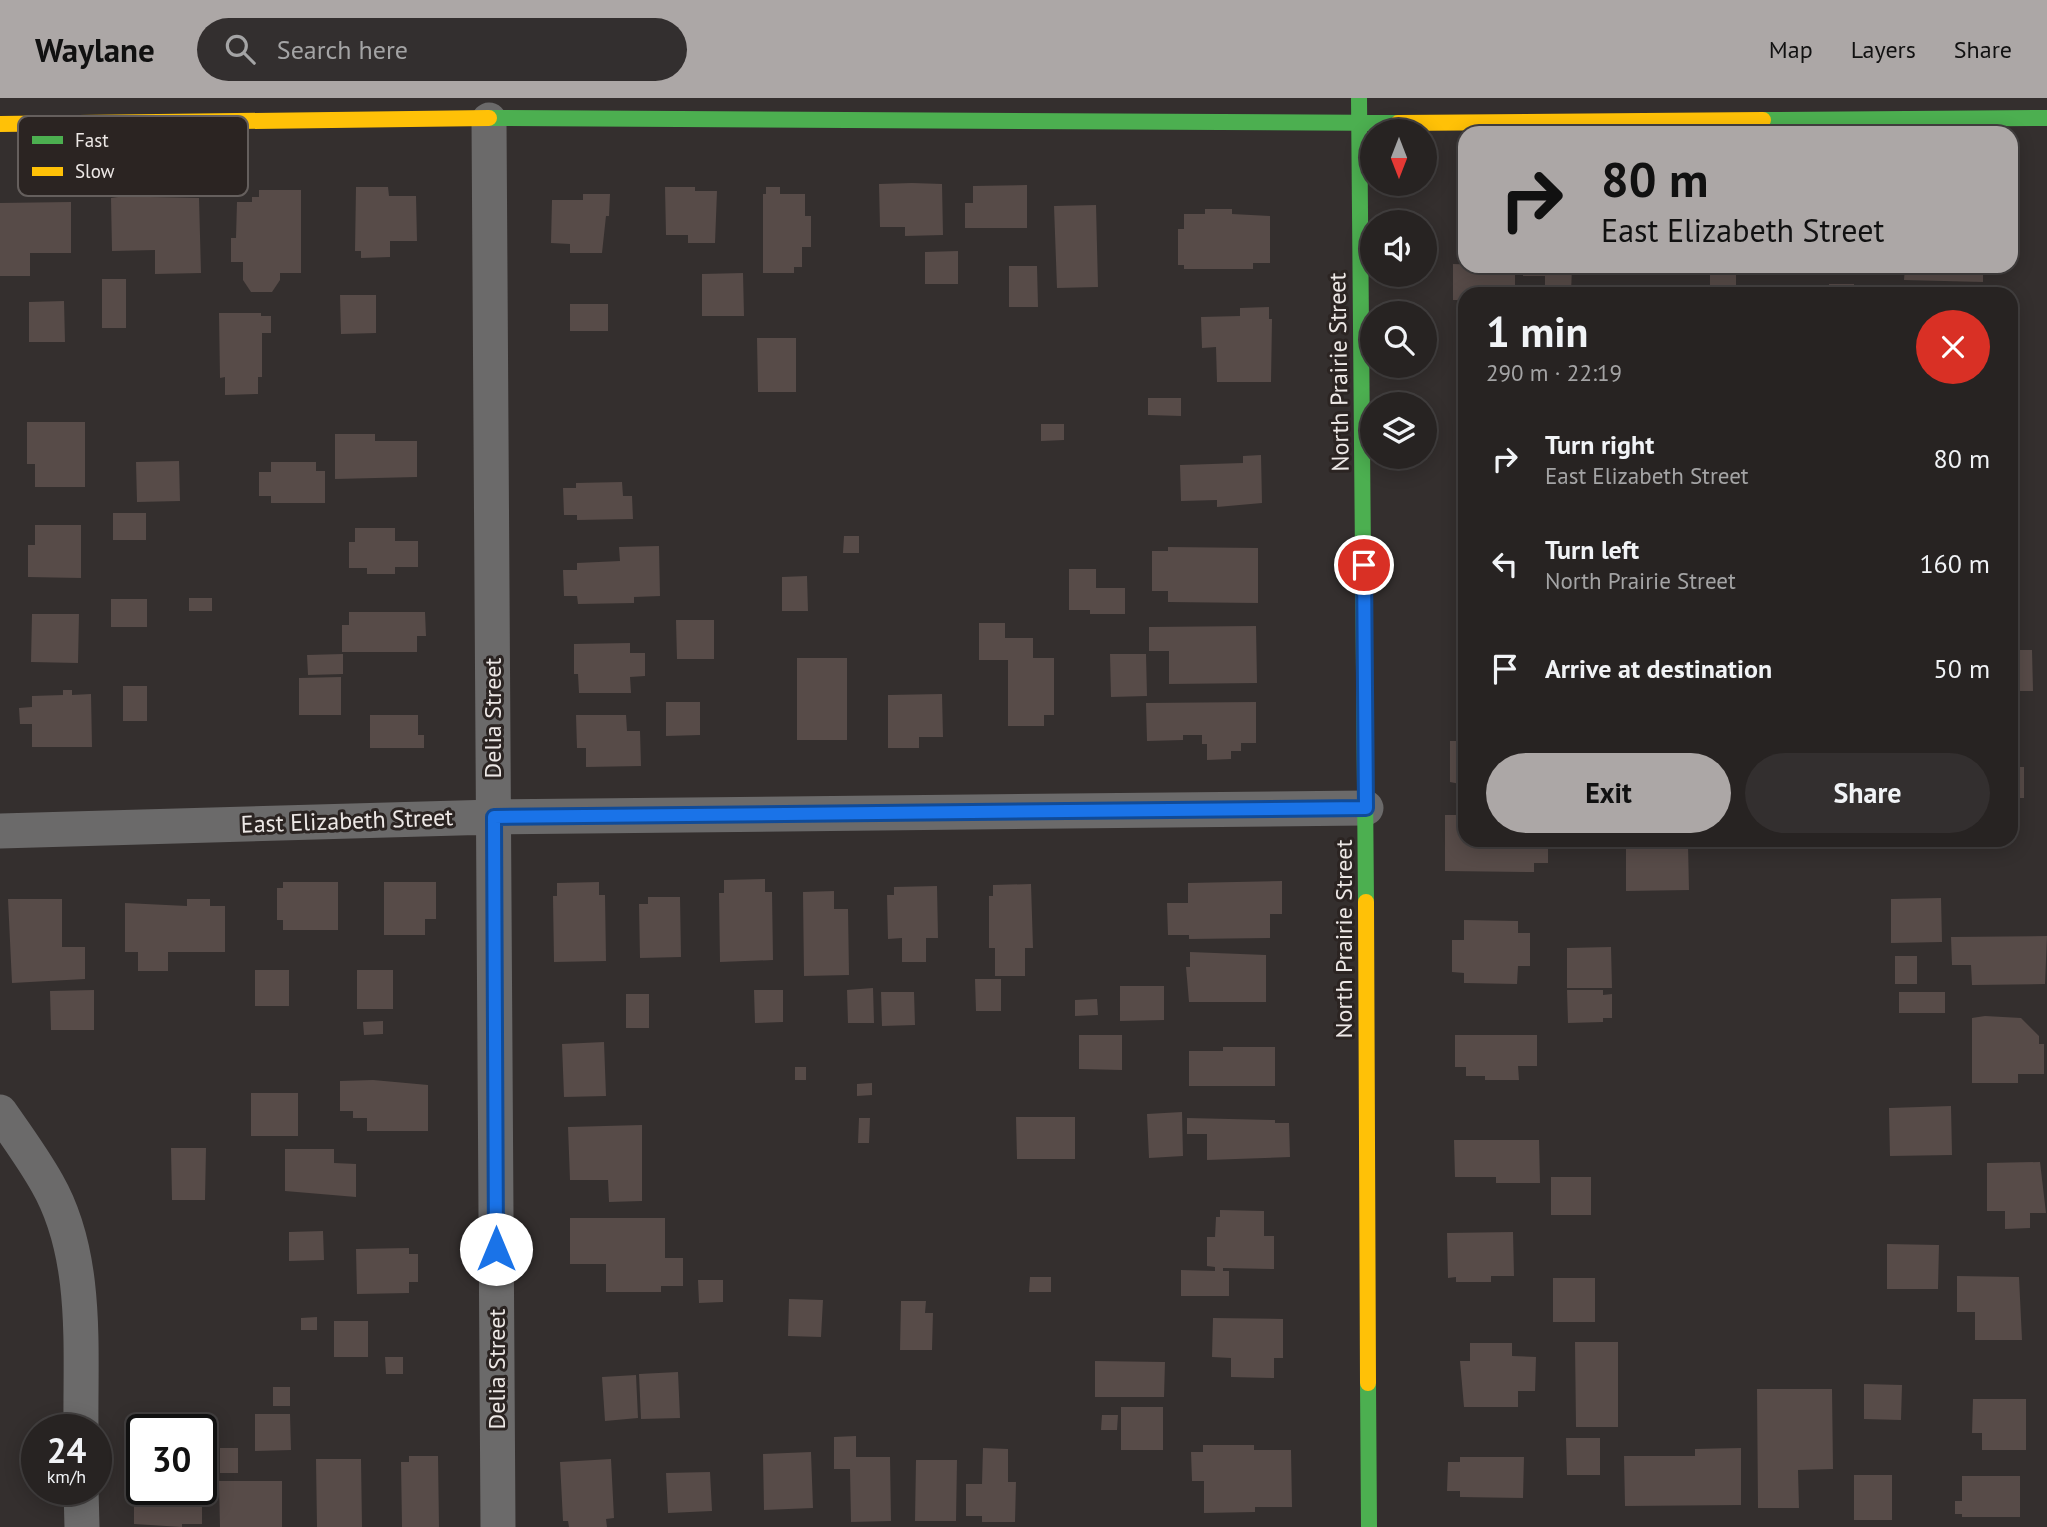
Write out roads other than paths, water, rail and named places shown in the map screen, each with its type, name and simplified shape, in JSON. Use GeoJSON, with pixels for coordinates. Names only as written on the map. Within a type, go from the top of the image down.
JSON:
{"type":"FeatureCollection","features":[{"type":"Feature","properties":{"kind":"street","name":"North Prairie Street"},"geometry":{"type":"LineString","coordinates":[[1359,98],[1366,808],[1368,1527]]}},
{"type":"Feature","properties":{"kind":"street"},"geometry":{"type":"LineString","coordinates":[[248,122],[489,120],[614,108],[1359,123],[2047,117]]}},
{"type":"Feature","properties":{"kind":"street","name":"Delia Street"},"geometry":{"type":"LineString","coordinates":[[489,120],[498,1527]]}},
{"type":"Feature","properties":{"kind":"street"},"geometry":{"type":"LineString","coordinates":[[0,124],[18,124]]}},
{"type":"Feature","properties":{"kind":"street","name":"East Elizabeth Street"},"geometry":{"type":"LineString","coordinates":[[0,831],[494,817],[1366,808]]}},
{"type":"Feature","properties":{"kind":"street"},"geometry":{"type":"LineString","coordinates":[[0,1112],[48,1184],[68,1238],[79,1307],[80,1414]]}},
{"type":"Feature","properties":{"kind":"street"},"geometry":{"type":"LineString","coordinates":[[81,1505],[82,1527]]}}]}
